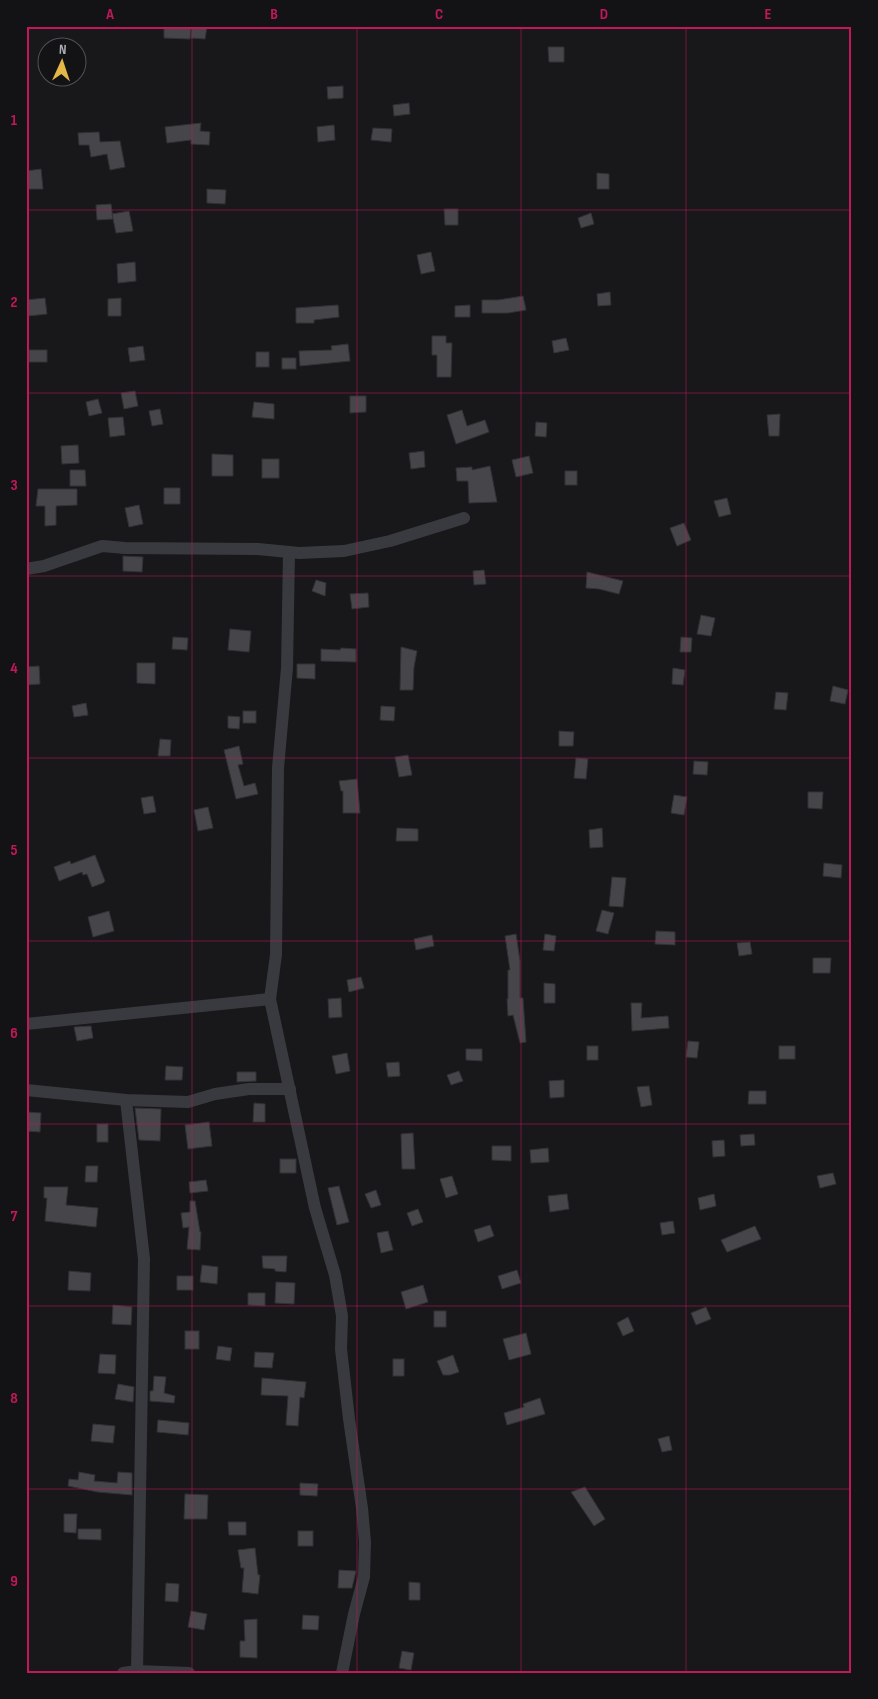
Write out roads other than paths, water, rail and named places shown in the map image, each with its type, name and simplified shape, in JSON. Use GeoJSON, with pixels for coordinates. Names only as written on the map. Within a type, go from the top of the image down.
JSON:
{"type":"FeatureCollection","features":[{"type":"Feature","properties":{"kind":"street"},"geometry":{"type":"LineString","coordinates":[[26,569],[44,566],[102,546],[125,548],[258,549],[289,552],[344,551],[390,541],[464,518]]}},
{"type":"Feature","properties":{"kind":"street"},"geometry":{"type":"LineString","coordinates":[[289,552],[287,668],[278,768],[276,955],[270,999],[315,1208],[335,1275],[342,1316],[341,1349],[348,1419],[362,1508],[365,1542],[364,1577],[342,1673]]}},
{"type":"Feature","properties":{"kind":"street"},"geometry":{"type":"LineString","coordinates":[[26,1024],[270,999]]}},
{"type":"Feature","properties":{"kind":"street"},"geometry":{"type":"LineString","coordinates":[[26,1090],[126,1100],[188,1102],[215,1094],[249,1089],[290,1089]]}},
{"type":"Feature","properties":{"kind":"street"},"geometry":{"type":"LineString","coordinates":[[126,1100],[144,1259],[137,1671]]}},
{"type":"Feature","properties":{"kind":"street"},"geometry":{"type":"LineString","coordinates":[[123,1673],[137,1671],[189,1673]]}}]}
